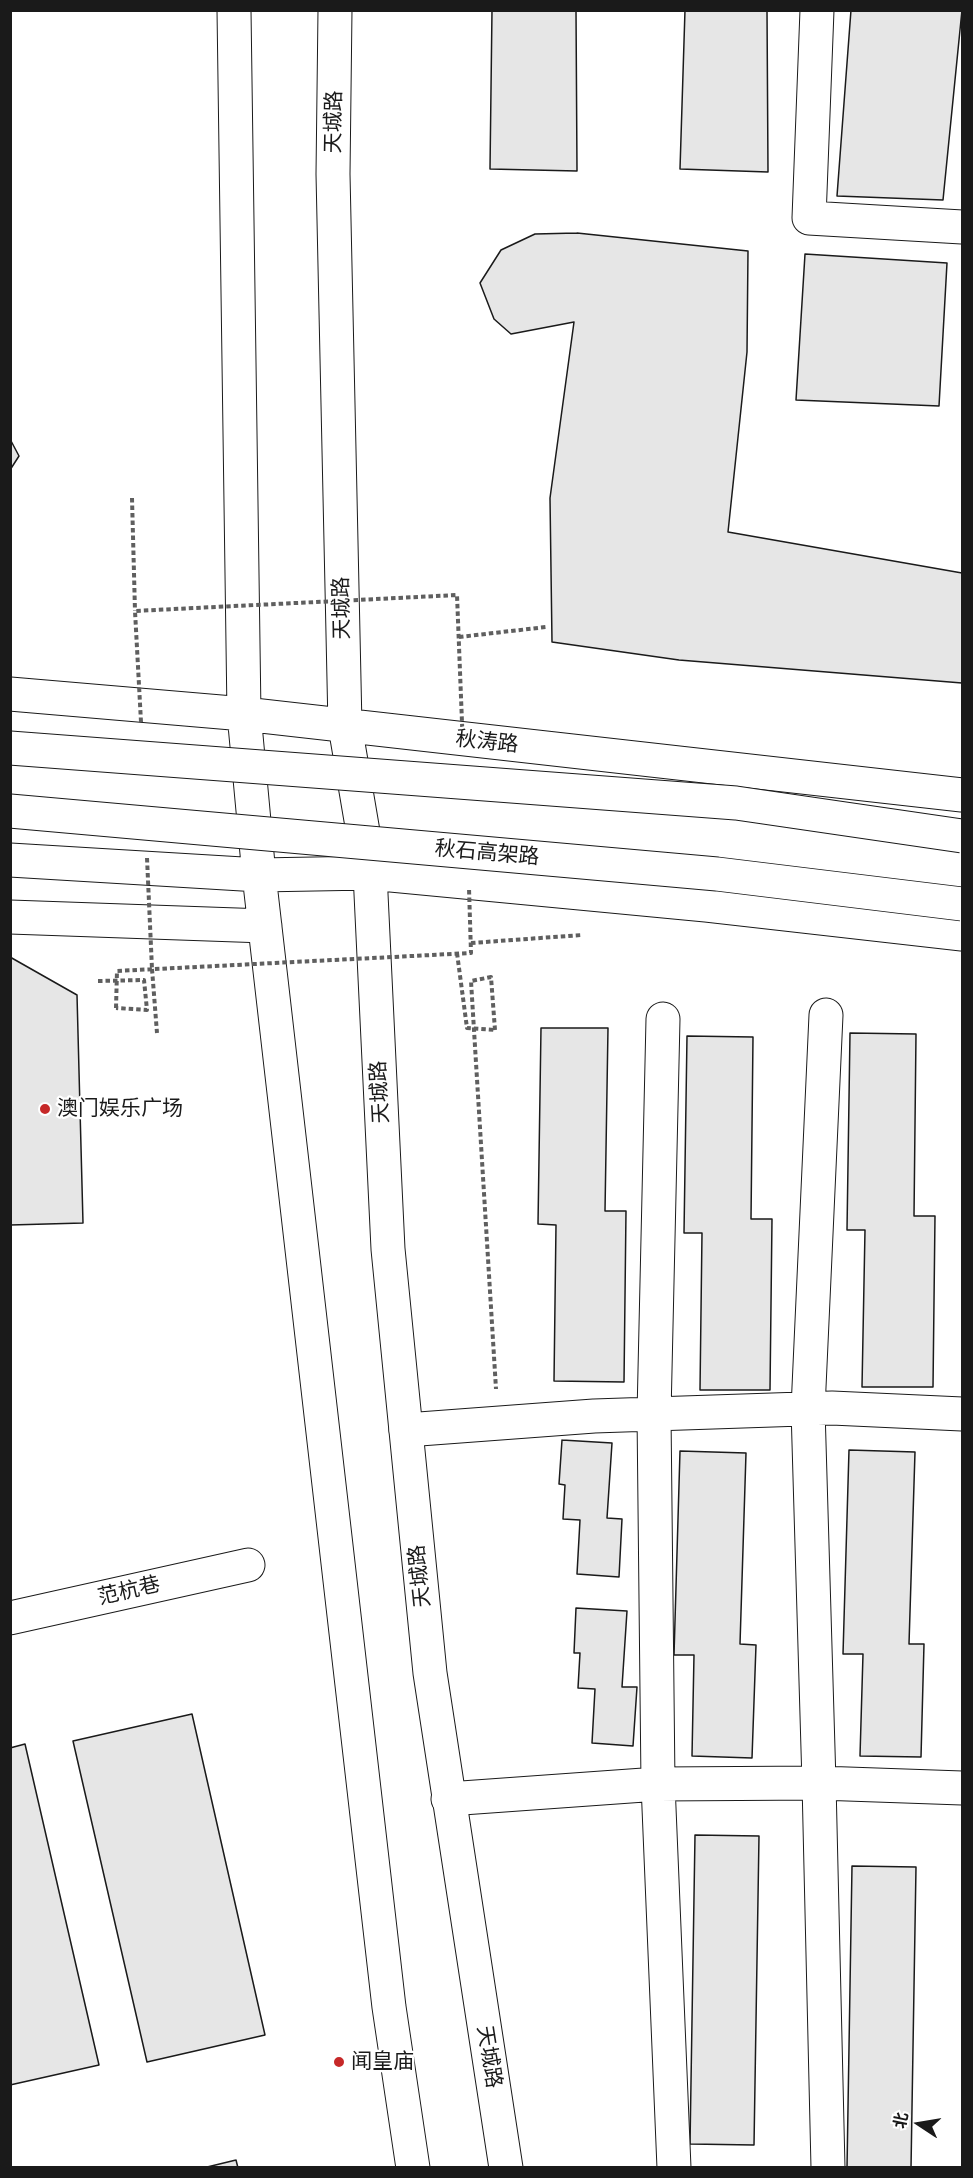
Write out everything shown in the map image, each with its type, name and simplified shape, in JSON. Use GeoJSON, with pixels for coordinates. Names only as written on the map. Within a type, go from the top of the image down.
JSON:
{"type":"FeatureCollection","features":[{"type":"Feature","properties":{"kind":"main road"},"geometry":{"type":"LineString","coordinates":[[234,10],[244,714],[259,875],[388,2007],[413,2168]]}},
{"type":"Feature","properties":{"kind":"main road","name":"天城路"},"geometry":{"type":"LineString","coordinates":[[335,10],[333,174],[345,726],[370,873],[388,1249],[430,1673],[506,2168]]}},
{"type":"Feature","properties":{"kind":"main road"},"geometry":{"type":"LineString","coordinates":[[817,10],[809,218],[963,227]]}},
{"type":"Feature","properties":{"kind":"main road","name":"秋涛路"},"geometry":{"type":"LineString","coordinates":[[10,693],[244,714],[963,795]]}},
{"type":"Feature","properties":{"kind":"main road"},"geometry":{"type":"LineString","coordinates":[[10,748],[736,803],[963,836]]}},
{"type":"Feature","properties":{"kind":"main road","name":"秋石高架路"},"geometry":{"type":"LineString","coordinates":[[10,811],[717,874],[963,904]]}},
{"type":"Feature","properties":{"kind":"main road"},"geometry":{"type":"LineString","coordinates":[[10,860],[259,875],[370,873],[706,905],[963,934]]}},
{"type":"Feature","properties":{"kind":"main road"},"geometry":{"type":"LineString","coordinates":[[10,917],[265,926]]}},
{"type":"Feature","properties":{"kind":"main road"},"geometry":{"type":"LineString","coordinates":[[826,1015],[808,1409],[828,2168]]}},
{"type":"Feature","properties":{"kind":"main road"},"geometry":{"type":"LineString","coordinates":[[663,1019],[654,1414],[658,1784],[674,2168]]}},
{"type":"Feature","properties":{"kind":"main road"},"geometry":{"type":"LineString","coordinates":[[406,1430],[654,1414],[832,1408],[963,1414]]}},
{"type":"Feature","properties":{"kind":"main road","name":"范杭巷"},"geometry":{"type":"LineString","coordinates":[[10,1618],[248,1565]]}},
{"type":"Feature","properties":{"kind":"main road"},"geometry":{"type":"LineString","coordinates":[[448,1799],[658,1784],[819,1783],[963,1788]]}},
{"type":"Feature","properties":{"kind":"path"},"geometry":{"type":"LineString","coordinates":[[132,498],[135,611]]}},
{"type":"Feature","properties":{"kind":"path"},"geometry":{"type":"LineString","coordinates":[[459,637],[546,627]]}},
{"type":"Feature","properties":{"kind":"path"},"geometry":{"type":"LineString","coordinates":[[471,943],[582,934]]}},
{"type":"Feature","properties":{"kind":"path"},"geometry":{"type":"LineString","coordinates":[[457,953],[467,1028],[495,1030],[491,978],[471,981],[498,1423]]}},
{"type":"Feature","properties":{"kind":"path"},"geometry":{"type":"LineString","coordinates":[[98,981],[144,980],[147,1010],[116,1008],[117,971],[152,969],[157,1034]]}},
{"type":"Feature","properties":{"kind":"building"},"geometry":{"type":"Polygon","coordinates":[[[492,10],[576,10],[577,171],[490,169],[492,10]]]}},
{"type":"Feature","properties":{"kind":"building"},"geometry":{"type":"Polygon","coordinates":[[[685,10],[767,10],[768,172],[680,169],[685,10]]]}},
{"type":"Feature","properties":{"kind":"building"},"geometry":{"type":"Polygon","coordinates":[[[851,10],[962,10],[943,200],[837,196],[851,10]]]}},
{"type":"Feature","properties":{"kind":"building"},"geometry":{"type":"Polygon","coordinates":[[[577,233],[748,251],[747,352],[728,532],[962,573],[962,683],[679,660],[552,642],[550,498],[574,322],[511,334],[494,319],[480,283],[501,250],[535,234],[577,233]]]}},
{"type":"Feature","properties":{"kind":"building"},"geometry":{"type":"Polygon","coordinates":[[[805,254],[947,263],[939,406],[796,400],[805,254]]]}},
{"type":"Feature","properties":{"kind":"building"},"geometry":{"type":"Polygon","coordinates":[[[10,439],[19,456],[10,470],[10,439]]]}},
{"type":"Feature","properties":{"kind":"building","name":"澳门娱乐广场"},"geometry":{"type":"Polygon","coordinates":[[[10,957],[77,995],[83,1223],[10,1225],[10,957]]]}},
{"type":"Feature","properties":{"kind":"building"},"geometry":{"type":"Polygon","coordinates":[[[541,1028],[608,1028],[605,1211],[626,1211],[624,1382],[554,1381],[556,1225],[538,1224],[541,1028]]]}},
{"type":"Feature","properties":{"kind":"building"},"geometry":{"type":"Polygon","coordinates":[[[850,1033],[916,1034],[914,1216],[935,1216],[933,1387],[862,1387],[865,1230],[847,1230],[850,1033]]]}},
{"type":"Feature","properties":{"kind":"building"},"geometry":{"type":"Polygon","coordinates":[[[687,1036],[753,1037],[751,1219],[772,1219],[770,1390],[700,1390],[702,1233],[684,1233],[687,1036]]]}},
{"type":"Feature","properties":{"kind":"building"},"geometry":{"type":"Polygon","coordinates":[[[562,1440],[612,1443],[607,1518],[622,1519],[619,1577],[577,1574],[580,1520],[563,1519],[565,1485],[559,1484],[562,1440]]]}},
{"type":"Feature","properties":{"kind":"building"},"geometry":{"type":"Polygon","coordinates":[[[849,1450],[915,1452],[909,1644],[924,1644],[921,1757],[860,1756],[863,1654],[843,1654],[849,1450]]]}},
{"type":"Feature","properties":{"kind":"building"},"geometry":{"type":"Polygon","coordinates":[[[680,1451],[746,1453],[740,1644],[756,1645],[752,1758],[692,1756],[694,1655],[674,1655],[680,1451]]]}},
{"type":"Feature","properties":{"kind":"building"},"geometry":{"type":"Polygon","coordinates":[[[576,1608],[627,1611],[622,1687],[637,1687],[633,1746],[592,1743],[595,1689],[578,1688],[580,1653],[574,1653],[576,1608]]]}},
{"type":"Feature","properties":{"kind":"building"},"geometry":{"type":"Polygon","coordinates":[[[192,1714],[265,2035],[147,2062],[73,1741],[192,1714]]]}},
{"type":"Feature","properties":{"kind":"building"},"geometry":{"type":"Polygon","coordinates":[[[25,1744],[99,2065],[10,2085],[10,1748],[25,1744]]]}},
{"type":"Feature","properties":{"kind":"building"},"geometry":{"type":"Polygon","coordinates":[[[695,1835],[759,1836],[754,2145],[690,2144],[695,1835]]]}},
{"type":"Feature","properties":{"kind":"building"},"geometry":{"type":"Polygon","coordinates":[[[852,1866],[916,1867],[911,2168],[847,2168],[852,1866]]]}},
{"type":"Feature","properties":{"kind":"building"},"geometry":{"type":"Polygon","coordinates":[[[236,2160],[238,2168],[203,2168],[236,2160]]]}},
{"type":"Feature","properties":{"kind":"place","name":"澳门娱乐广场"},"geometry":{"type":"Point","coordinates":[45,1109]}},
{"type":"Feature","properties":{"kind":"place","name":"闻皇庙"},"geometry":{"type":"Point","coordinates":[339,2062]}}]}
